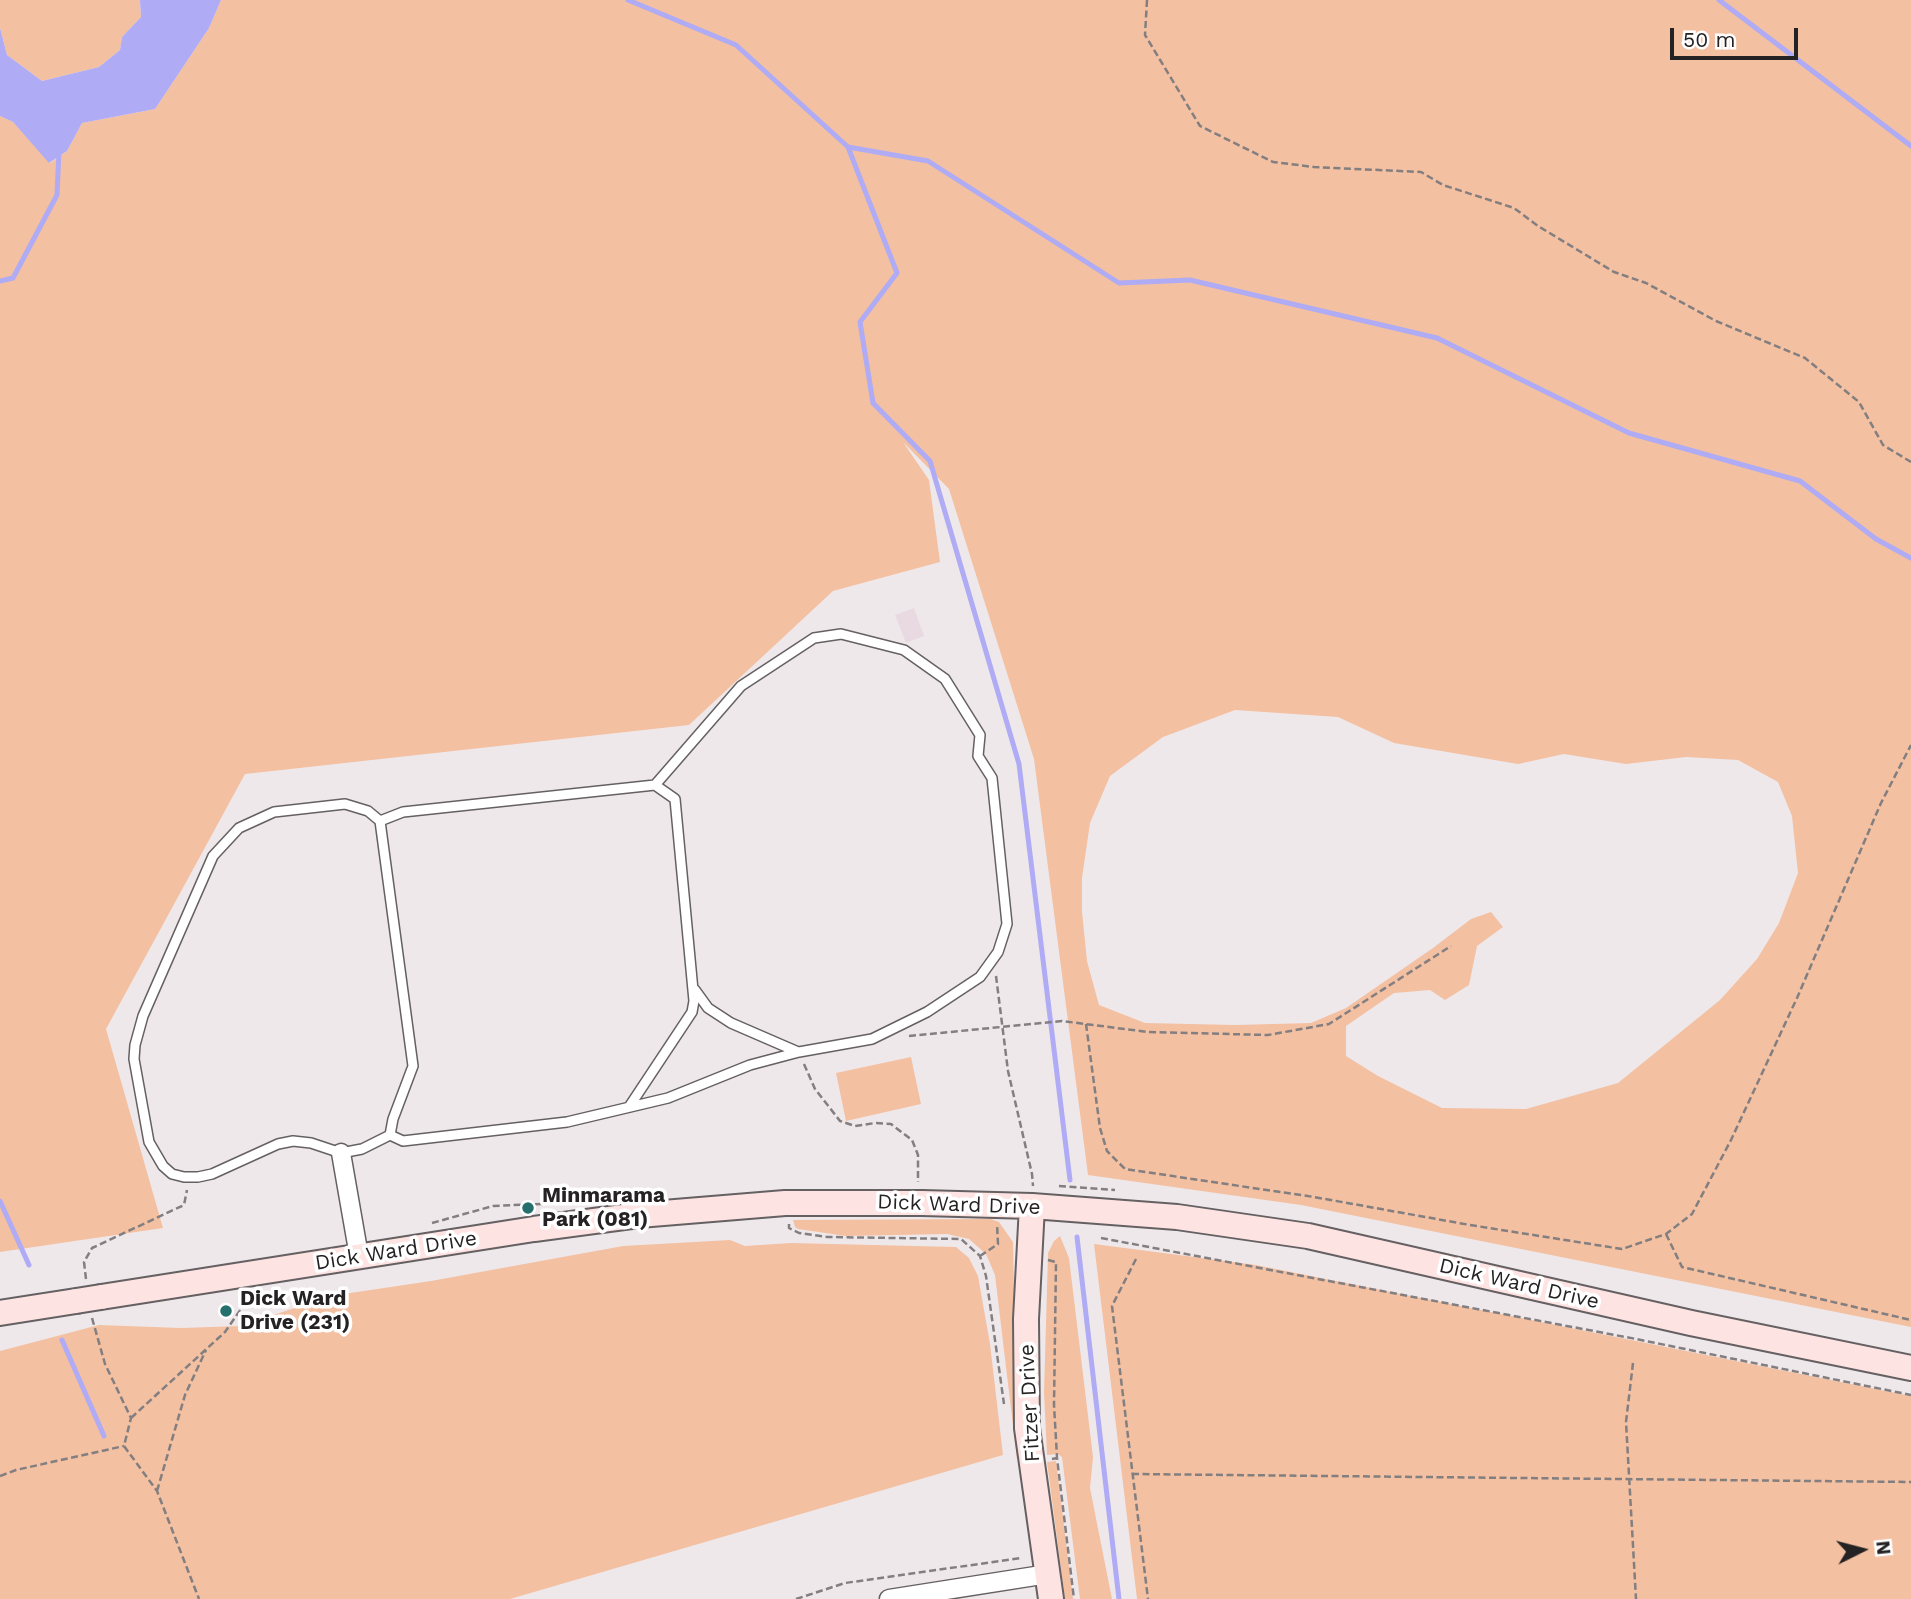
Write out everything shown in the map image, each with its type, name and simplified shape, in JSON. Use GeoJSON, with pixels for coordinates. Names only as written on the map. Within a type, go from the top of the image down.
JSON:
{"type":"FeatureCollection","features":[{"type":"Feature","properties":{"kind":"street"},"geometry":{"type":"LineString","coordinates":[[341,1153],[359,1256]]}},
{"type":"Feature","properties":{"kind":"street","name":"Dick Ward Drive"},"geometry":{"type":"LineString","coordinates":[[0,1313],[639,1215],[787,1203],[922,1203],[1032,1196],[1072,1198],[1308,1236],[1691,1324],[1911,1368]]}},
{"type":"Feature","properties":{"kind":"street","name":"Fitzer Drive"},"geometry":{"type":"LineString","coordinates":[[1032,1196],[1026,1319],[1027,1428],[1051,1599]]}},
{"type":"Feature","properties":{"kind":"street"},"geometry":{"type":"LineString","coordinates":[[889,1599],[1048,1574]]}},
{"type":"Feature","properties":{"kind":"lane"},"geometry":{"type":"LineString","coordinates":[[390,1135],[403,1141],[567,1122],[667,1098],[750,1065],[799,1052],[872,1039],[927,1012],[980,977],[1001,945],[1007,924],[992,778],[978,756],[979,735],[945,679],[904,650],[841,634],[814,638],[741,686],[655,786]]}},
{"type":"Feature","properties":{"kind":"lane"},"geometry":{"type":"LineString","coordinates":[[380,821],[403,812],[655,786],[675,799],[694,989],[692,1012],[629,1107]]}},
{"type":"Feature","properties":{"kind":"lane"},"geometry":{"type":"LineString","coordinates":[[345,804],[368,811],[380,821],[413,1066],[393,1119],[390,1135],[362,1149],[341,1153],[311,1143],[292,1141],[278,1144],[212,1174],[189,1177],[172,1174],[163,1166],[149,1142],[134,1059],[143,1016],[213,856],[239,828],[274,812],[345,804]]}},
{"type":"Feature","properties":{"kind":"lane"},"geometry":{"type":"LineString","coordinates":[[694,989],[708,1008],[732,1023],[799,1052]]}},
{"type":"Feature","properties":{"kind":"path"},"geometry":{"type":"LineString","coordinates":[[1147,0],[1145,34],[1200,126],[1273,162],[1314,167],[1421,172],[1443,185],[1514,208],[1538,226],[1614,272],[1646,284],[1716,321],[1805,358],[1858,402],[1883,444],[1911,463]]}},
{"type":"Feature","properties":{"kind":"path"},"geometry":{"type":"LineString","coordinates":[[1086,1024],[1100,1128],[1107,1151],[1125,1169],[1314,1197],[1419,1217],[1622,1249],[1666,1234],[1692,1214],[1731,1140],[1797,998],[1881,803],[1911,745]]}},
{"type":"Feature","properties":{"kind":"path"},"geometry":{"type":"LineString","coordinates":[[872,1039],[1057,1021],[1148,1032],[1268,1035],[1329,1024],[1451,946]]}},
{"type":"Feature","properties":{"kind":"path"},"geometry":{"type":"LineString","coordinates":[[989,965],[997,976],[1008,1070],[1032,1196]]}},
{"type":"Feature","properties":{"kind":"path"},"geometry":{"type":"LineString","coordinates":[[799,1052],[814,1089],[840,1121],[855,1126],[891,1124],[912,1140],[918,1155],[918,1182]]}},
{"type":"Feature","properties":{"kind":"path"},"geometry":{"type":"LineString","coordinates":[[131,1418],[105,1364],[89,1298],[84,1262],[92,1248],[184,1205],[189,1177]]}},
{"type":"Feature","properties":{"kind":"path"},"geometry":{"type":"LineString","coordinates":[[787,1203],[789,1228],[799,1233],[828,1237],[961,1239],[980,1256],[995,1326],[1005,1410]]}},
{"type":"Feature","properties":{"kind":"path"},"geometry":{"type":"LineString","coordinates":[[997,1222],[998,1244]]}},
{"type":"Feature","properties":{"kind":"path"},"geometry":{"type":"LineString","coordinates":[[1666,1234],[1682,1268],[1911,1320]]}},
{"type":"Feature","properties":{"kind":"path"},"geometry":{"type":"LineString","coordinates":[[1101,1238],[1636,1339],[1911,1395]]}},
{"type":"Feature","properties":{"kind":"path"},"geometry":{"type":"LineString","coordinates":[[980,1256],[998,1244]]}},
{"type":"Feature","properties":{"kind":"path"},"geometry":{"type":"LineString","coordinates":[[998,1244],[1005,1247]]}},
{"type":"Feature","properties":{"kind":"path"},"geometry":{"type":"LineString","coordinates":[[1048,1259],[1056,1262],[1054,1405],[1057,1458],[1074,1599]]}},
{"type":"Feature","properties":{"kind":"path"},"geometry":{"type":"LineString","coordinates":[[1136,1259],[1112,1306],[1147,1599]]}},
{"type":"Feature","properties":{"kind":"path"},"geometry":{"type":"LineString","coordinates":[[124,1446],[131,1418],[225,1332],[243,1306]]}},
{"type":"Feature","properties":{"kind":"path"},"geometry":{"type":"LineString","coordinates":[[157,1491],[185,1395],[208,1347]]}},
{"type":"Feature","properties":{"kind":"path"},"geometry":{"type":"LineString","coordinates":[[1633,1363],[1626,1422],[1636,1599]]}},
{"type":"Feature","properties":{"kind":"path"},"geometry":{"type":"LineString","coordinates":[[124,1446],[157,1491],[199,1599]]}},
{"type":"Feature","properties":{"kind":"path"},"geometry":{"type":"LineString","coordinates":[[0,1476],[124,1446]]}},
{"type":"Feature","properties":{"kind":"path"},"geometry":{"type":"LineString","coordinates":[[1032,1461],[1057,1458]]}},
{"type":"Feature","properties":{"kind":"path"},"geometry":{"type":"LineString","coordinates":[[1132,1475],[1911,1482]]}},
{"type":"Feature","properties":{"kind":"path"},"geometry":{"type":"LineString","coordinates":[[796,1599],[845,1583],[1021,1558]]}},
{"type":"Feature","properties":{"kind":"shaded area"},"geometry":{"type":"Polygon","coordinates":[[[0,0],[140,0],[141,17],[122,37],[120,50],[99,67],[42,81],[7,55],[0,28],[0,0]]]}},
{"type":"Feature","properties":{"kind":"shaded area"},"geometry":{"type":"Polygon","coordinates":[[[140,0],[221,0],[209,28],[155,109],[82,123],[67,151],[49,163],[13,122],[0,116],[0,28],[7,55],[42,81],[99,67],[120,50],[122,37],[141,17],[140,0]]]}},
{"type":"Feature","properties":{"kind":"shaded area"},"geometry":{"type":"Polygon","coordinates":[[[221,0],[1911,0],[1911,1327],[1301,1205],[1088,1175],[1034,759],[949,489],[903,442],[929,480],[940,562],[833,591],[689,725],[245,774],[106,1029],[163,1228],[0,1252],[0,116],[13,122],[50,163],[67,151],[82,123],[155,109],[209,28],[221,0]],[[1235,710],[1163,737],[1110,776],[1090,823],[1082,878],[1087,961],[1099,1005],[1145,1023],[1311,1023],[1346,1008],[1471,919],[1491,912],[1503,927],[1477,946],[1469,985],[1445,1000],[1430,990],[1394,993],[1346,1026],[1346,1056],[1378,1076],[1442,1108],[1526,1109],[1618,1083],[1720,1000],[1757,959],[1779,923],[1798,873],[1792,816],[1778,782],[1738,760],[1686,757],[1626,764],[1564,754],[1518,764],[1394,743],[1338,717],[1235,710]]]}},
{"type":"Feature","properties":{"kind":"shaded area"},"geometry":{"type":"Polygon","coordinates":[[[914,608],[924,636],[906,643],[895,615],[914,608]]]}},
{"type":"Feature","properties":{"kind":"shaded area"},"geometry":{"type":"Polygon","coordinates":[[[911,1057],[921,1104],[846,1121],[836,1073],[911,1057]]]}},
{"type":"Feature","properties":{"kind":"shaded area"},"geometry":{"type":"Polygon","coordinates":[[[991,1219],[999,1222],[1013,1242],[1020,1458],[1017,1459],[995,1275],[986,1254],[969,1239],[947,1234],[846,1236],[798,1229],[793,1220],[991,1219]]]}},
{"type":"Feature","properties":{"kind":"shaded area"},"geometry":{"type":"Polygon","coordinates":[[[1060,1236],[1069,1258],[1093,1457],[1090,1488],[1112,1599],[1080,1599],[1062,1457],[1058,1454],[1047,1455],[1044,1392],[1048,1253],[1060,1236]]]}},
{"type":"Feature","properties":{"kind":"shaded area"},"geometry":{"type":"Polygon","coordinates":[[[730,1240],[745,1246],[791,1243],[956,1247],[969,1258],[978,1276],[990,1344],[1003,1455],[510,1599],[0,1599],[0,1351],[99,1325],[181,1328],[241,1326],[330,1296],[431,1281],[623,1246],[730,1240]]]}},
{"type":"Feature","properties":{"kind":"shaded area"},"geometry":{"type":"Polygon","coordinates":[[[1094,1244],[1256,1265],[1911,1396],[1911,1599],[1137,1599],[1094,1244]]]}},
{"type":"Feature","properties":{"kind":"shaded area"},"geometry":{"type":"Polygon","coordinates":[[[1056,1461],[1073,1599],[1065,1599],[1047,1462],[1056,1461]]]}},
{"type":"Feature","properties":{"kind":"waterway"},"geometry":{"type":"LineString","coordinates":[[628,0],[736,45],[848,147],[928,161],[1119,283],[1190,280],[1437,338],[1629,433],[1800,481],[1876,539],[1911,558]]}},
{"type":"Feature","properties":{"kind":"waterway"},"geometry":{"type":"LineString","coordinates":[[1719,0],[1911,146]]}},
{"type":"Feature","properties":{"kind":"waterway"},"geometry":{"type":"LineString","coordinates":[[848,147],[897,273],[860,322],[873,403],[930,461],[1019,764],[1070,1180]]}},
{"type":"Feature","properties":{"kind":"waterway"},"geometry":{"type":"LineString","coordinates":[[0,281],[13,278],[57,195],[59,151]]}},
{"type":"Feature","properties":{"kind":"waterway"},"geometry":{"type":"LineString","coordinates":[[0,1201],[29,1265]]}},
{"type":"Feature","properties":{"kind":"waterway"},"geometry":{"type":"LineString","coordinates":[[1077,1237],[1119,1599]]}},
{"type":"Feature","properties":{"kind":"waterway"},"geometry":{"type":"LineString","coordinates":[[62,1340],[104,1436]]}},
{"type":"Feature","properties":{"kind":"place","name":"Minmarama Park (081)"},"geometry":{"type":"Point","coordinates":[528,1208]}},
{"type":"Feature","properties":{"kind":"place","name":"Dick Ward Drive (231)"},"geometry":{"type":"Point","coordinates":[226,1311]}}]}
